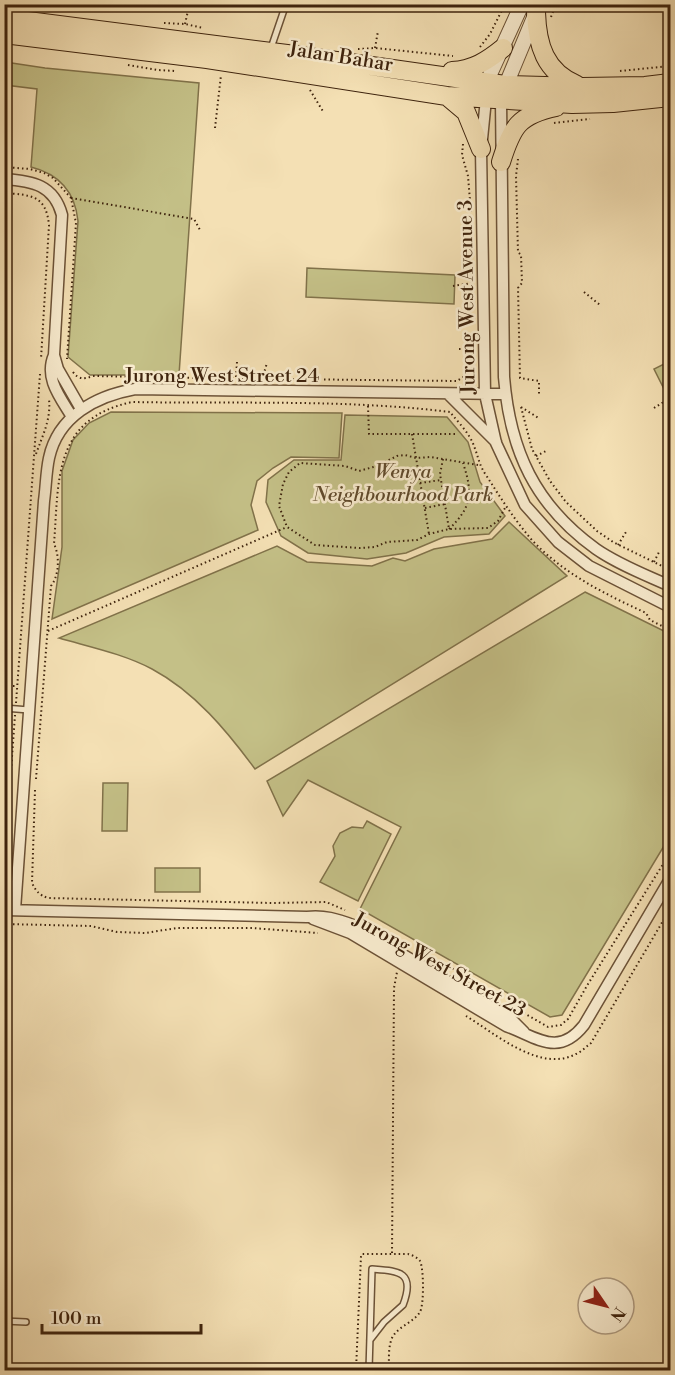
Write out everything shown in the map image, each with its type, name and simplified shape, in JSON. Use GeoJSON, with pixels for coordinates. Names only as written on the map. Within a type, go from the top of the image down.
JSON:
{"type":"FeatureCollection","features":[{"type":"Feature","properties":{"kind":"main road"},"geometry":{"type":"LineString","coordinates":[[533,7],[546,59],[556,73],[567,81],[582,87]]}},
{"type":"Feature","properties":{"kind":"main road","name":"Jalan Bahar"},"geometry":{"type":"LineString","coordinates":[[4,18],[423,72],[495,91],[572,104],[613,104],[670,97]]}},
{"type":"Feature","properties":{"kind":"main road","name":"Jalan Bahar"},"geometry":{"type":"LineString","coordinates":[[4,34],[294,71],[447,96],[495,91],[645,86],[670,83]]}},
{"type":"Feature","properties":{"kind":"main road"},"geometry":{"type":"LineString","coordinates":[[423,72],[465,70],[478,66],[503,48]]}},
{"type":"Feature","properties":{"kind":"main road"},"geometry":{"type":"LineString","coordinates":[[278,53],[294,71]]}},
{"type":"Feature","properties":{"kind":"main road"},"geometry":{"type":"LineString","coordinates":[[447,96],[466,112],[482,149]]}},
{"type":"Feature","properties":{"kind":"main road"},"geometry":{"type":"LineString","coordinates":[[510,159],[513,130],[519,123],[542,110],[572,104]]}},
{"type":"Feature","properties":{"kind":"street"},"geometry":{"type":"LineString","coordinates":[[495,91],[503,48],[533,7]]}},
{"type":"Feature","properties":{"kind":"street"},"geometry":{"type":"LineString","coordinates":[[495,91],[533,7]]}},
{"type":"Feature","properties":{"kind":"street","name":"Jurong West Avenue 3"},"geometry":{"type":"LineString","coordinates":[[495,91],[482,149],[485,394],[496,442],[525,505],[558,542],[589,566],[670,607]]}},
{"type":"Feature","properties":{"kind":"street","name":"Jurong West Avenue 3"},"geometry":{"type":"LineString","coordinates":[[495,91],[510,159],[505,394],[513,440],[528,475],[569,528],[598,550],[670,586]]}},
{"type":"Feature","properties":{"kind":"street"},"geometry":{"type":"LineString","coordinates":[[4,179],[37,184],[46,189],[56,200],[62,215],[54,355],[50,364],[51,380],[72,417]]}},
{"type":"Feature","properties":{"kind":"street"},"geometry":{"type":"LineString","coordinates":[[54,355],[64,380],[81,409]]}},
{"type":"Feature","properties":{"kind":"street","name":"Jurong West Street 24"},"geometry":{"type":"LineString","coordinates":[[10,910],[49,457],[59,434],[72,417],[97,399],[135,389],[505,394]]}},
{"type":"Feature","properties":{"kind":"street"},"geometry":{"type":"LineString","coordinates":[[448,394],[496,442]]}},
{"type":"Feature","properties":{"kind":"street","name":"Jurong West Street 23"},"geometry":{"type":"LineString","coordinates":[[10,910],[307,917],[322,915],[353,925],[510,1018],[524,1032],[542,1042],[551,1044],[561,1043],[578,1033],[670,879]]}},
{"type":"Feature","properties":{"kind":"lane"},"geometry":{"type":"LineString","coordinates":[[278,53],[279,19],[286,4]]}},
{"type":"Feature","properties":{"kind":"lane"},"geometry":{"type":"LineString","coordinates":[[4,708],[29,710]]}},
{"type":"Feature","properties":{"kind":"lane"},"geometry":{"type":"LineString","coordinates":[[369,1371],[372,1269],[397,1271],[404,1276],[403,1305],[384,1322],[370,1340]]}},
{"type":"Feature","properties":{"kind":"lane"},"geometry":{"type":"LineString","coordinates":[[4,1321],[26,1322]]}},
{"type":"Feature","properties":{"kind":"path"},"geometry":{"type":"LineString","coordinates":[[476,51],[490,34],[505,4]]}},
{"type":"Feature","properties":{"kind":"path"},"geometry":{"type":"LineString","coordinates":[[550,25],[556,4]]}},
{"type":"Feature","properties":{"kind":"path"},"geometry":{"type":"LineString","coordinates":[[185,24],[189,6]]}},
{"type":"Feature","properties":{"kind":"path"},"geometry":{"type":"LineString","coordinates":[[375,48],[378,31]]}},
{"type":"Feature","properties":{"kind":"path"},"geometry":{"type":"LineString","coordinates":[[123,64],[179,71]]}},
{"type":"Feature","properties":{"kind":"path"},"geometry":{"type":"LineString","coordinates":[[616,72],[670,66]]}},
{"type":"Feature","properties":{"kind":"path"},"geometry":{"type":"LineString","coordinates":[[215,128],[222,72]]}},
{"type":"Feature","properties":{"kind":"path"},"geometry":{"type":"LineString","coordinates":[[310,84],[310,93],[324,113]]}},
{"type":"Feature","properties":{"kind":"path"},"geometry":{"type":"LineString","coordinates":[[547,124],[591,118]]}},
{"type":"Feature","properties":{"kind":"path"},"geometry":{"type":"LineString","coordinates":[[463,142],[462,155],[468,176],[471,219]]}},
{"type":"Feature","properties":{"kind":"path"},"geometry":{"type":"LineString","coordinates":[[510,159],[516,176],[518,252],[522,255],[522,283],[518,288],[520,378],[539,381],[539,394]]}},
{"type":"Feature","properties":{"kind":"path"},"geometry":{"type":"LineString","coordinates":[[4,167],[30,169],[44,173],[53,178],[72,198],[76,223],[67,362]]}},
{"type":"Feature","properties":{"kind":"path"},"geometry":{"type":"LineString","coordinates":[[4,193],[32,196],[42,203],[48,214],[49,225],[35,456],[4,869]]}},
{"type":"Feature","properties":{"kind":"path"},"geometry":{"type":"LineString","coordinates":[[72,198],[194,219],[200,230]]}},
{"type":"Feature","properties":{"kind":"path"},"geometry":{"type":"LineString","coordinates":[[474,262],[474,274]]}},
{"type":"Feature","properties":{"kind":"path"},"geometry":{"type":"LineString","coordinates":[[462,267],[474,267]]}},
{"type":"Feature","properties":{"kind":"path"},"geometry":{"type":"LineString","coordinates":[[453,286],[475,282]]}},
{"type":"Feature","properties":{"kind":"path"},"geometry":{"type":"LineString","coordinates":[[584,292],[600,305]]}},
{"type":"Feature","properties":{"kind":"path"},"geometry":{"type":"LineString","coordinates":[[475,341],[475,356]]}},
{"type":"Feature","properties":{"kind":"path"},"geometry":{"type":"LineString","coordinates":[[459,349],[475,349]]}},
{"type":"Feature","properties":{"kind":"path"},"geometry":{"type":"LineString","coordinates":[[236,378],[237,362]]}},
{"type":"Feature","properties":{"kind":"path"},"geometry":{"type":"LineString","coordinates":[[256,380],[263,376],[267,363]]}},
{"type":"Feature","properties":{"kind":"path"},"geometry":{"type":"LineString","coordinates":[[279,379],[457,381],[471,372],[474,363]]}},
{"type":"Feature","properties":{"kind":"path"},"geometry":{"type":"LineString","coordinates":[[70,367],[78,378],[84,379],[93,376],[268,380]]}},
{"type":"Feature","properties":{"kind":"path"},"geometry":{"type":"LineString","coordinates":[[471,372],[475,376]]}},
{"type":"Feature","properties":{"kind":"path"},"geometry":{"type":"LineString","coordinates":[[35,456],[48,427],[50,410],[48,393],[39,389]]}},
{"type":"Feature","properties":{"kind":"path"},"geometry":{"type":"LineString","coordinates":[[654,408],[670,398]]}},
{"type":"Feature","properties":{"kind":"path"},"geometry":{"type":"LineString","coordinates":[[35,890],[32,883],[34,801],[51,586],[55,581],[58,553],[54,544],[59,472],[71,438],[87,421],[115,406],[132,402],[368,406],[450,412],[474,444],[479,465],[532,540],[568,571],[597,589],[646,613],[650,620],[670,630]]}},
{"type":"Feature","properties":{"kind":"path"},"geometry":{"type":"LineString","coordinates":[[368,406],[369,434],[458,435]]}},
{"type":"Feature","properties":{"kind":"path"},"geometry":{"type":"LineString","coordinates":[[540,419],[521,407],[532,449],[550,482],[566,502],[597,531],[618,545],[670,570]]}},
{"type":"Feature","properties":{"kind":"path"},"geometry":{"type":"LineString","coordinates":[[412,434],[429,534]]}},
{"type":"Feature","properties":{"kind":"path"},"geometry":{"type":"LineString","coordinates":[[536,456],[546,451]]}},
{"type":"Feature","properties":{"kind":"path"},"geometry":{"type":"LineString","coordinates":[[479,465],[431,457],[397,456],[377,466],[359,471],[345,466],[300,463],[289,472],[283,484],[279,499],[282,515],[287,527],[315,545],[351,548],[375,547],[399,540],[417,540],[448,529],[488,528],[498,521],[506,506]]}},
{"type":"Feature","properties":{"kind":"path"},"geometry":{"type":"LineString","coordinates":[[443,459],[441,480],[448,529]]}},
{"type":"Feature","properties":{"kind":"path"},"geometry":{"type":"LineString","coordinates":[[448,529],[463,514],[469,500],[470,485],[463,463]]}},
{"type":"Feature","properties":{"kind":"path"},"geometry":{"type":"LineString","coordinates":[[420,483],[441,480]]}},
{"type":"Feature","properties":{"kind":"path"},"geometry":{"type":"LineString","coordinates":[[425,508],[445,504]]}},
{"type":"Feature","properties":{"kind":"path"},"geometry":{"type":"LineString","coordinates":[[48,632],[287,527]]}},
{"type":"Feature","properties":{"kind":"path"},"geometry":{"type":"LineString","coordinates":[[618,545],[626,532]]}},
{"type":"Feature","properties":{"kind":"path"},"geometry":{"type":"LineString","coordinates":[[654,562],[660,550]]}},
{"type":"Feature","properties":{"kind":"path"},"geometry":{"type":"LineString","coordinates":[[4,686],[17,686]]}},
{"type":"Feature","properties":{"kind":"path"},"geometry":{"type":"LineString","coordinates":[[459,1011],[540,1059],[564,1059],[577,1054],[591,1043],[670,909]]}},
{"type":"Feature","properties":{"kind":"path"},"geometry":{"type":"LineString","coordinates":[[4,924],[91,926],[117,932],[145,933],[177,928],[252,928],[312,931],[321,934]]}},
{"type":"Feature","properties":{"kind":"path"},"geometry":{"type":"LineString","coordinates":[[392,1254],[394,988],[397,972],[405,977]]}},
{"type":"Feature","properties":{"kind":"path"},"geometry":{"type":"LineString","coordinates":[[356,1371],[361,1256],[362,1254],[408,1254],[420,1261],[422,1307],[416,1317],[394,1335],[390,1344],[389,1371]]}},
{"type":"Feature","properties":{"kind":"green space"},"geometry":{"type":"Polygon","coordinates":[[[5,62],[199,83],[179,375],[90,375],[68,357],[78,221],[76,211],[64,186],[50,174],[31,167],[37,89],[5,85],[5,62]]]}},
{"type":"Feature","properties":{"kind":"green space"},"geometry":{"type":"Polygon","coordinates":[[[307,268],[455,275],[454,304],[306,297],[307,268]]]}},
{"type":"Feature","properties":{"kind":"green space"},"geometry":{"type":"Polygon","coordinates":[[[666,363],[670,373],[670,389],[665,391],[654,369],[666,363]]]}},
{"type":"Feature","properties":{"kind":"green space"},"geometry":{"type":"Polygon","coordinates":[[[111,412],[342,413],[339,458],[291,457],[257,481],[251,505],[258,530],[52,619],[62,547],[62,471],[73,440],[89,423],[111,412]]]}},
{"type":"Feature","properties":{"kind":"green space","name":"Wenya Neighbourhood Park"},"geometry":{"type":"Polygon","coordinates":[[[345,415],[447,417],[468,442],[480,482],[505,516],[489,534],[444,537],[406,553],[367,559],[308,553],[281,536],[266,502],[268,480],[294,460],[341,460],[345,415]]]}},
{"type":"Feature","properties":{"kind":"green space"},"geometry":{"type":"Polygon","coordinates":[[[509,522],[567,576],[255,769],[209,713],[168,678],[130,659],[59,638],[277,546],[307,562],[372,566],[393,558],[405,561],[434,549],[492,539],[509,522]]]}},
{"type":"Feature","properties":{"kind":"green space"},"geometry":{"type":"Polygon","coordinates":[[[585,592],[670,634],[670,836],[562,1015],[550,1017],[360,909],[401,827],[308,780],[283,816],[267,781],[585,592]]]}},
{"type":"Feature","properties":{"kind":"green space"},"geometry":{"type":"Polygon","coordinates":[[[103,783],[128,783],[127,831],[102,831],[103,783]]]}},
{"type":"Feature","properties":{"kind":"green space"},"geometry":{"type":"Polygon","coordinates":[[[367,821],[391,834],[358,901],[320,882],[335,856],[333,846],[340,833],[352,827],[363,828],[367,821]]]}},
{"type":"Feature","properties":{"kind":"green space"},"geometry":{"type":"Polygon","coordinates":[[[155,868],[200,868],[200,892],[155,892],[155,868]]]}}]}
